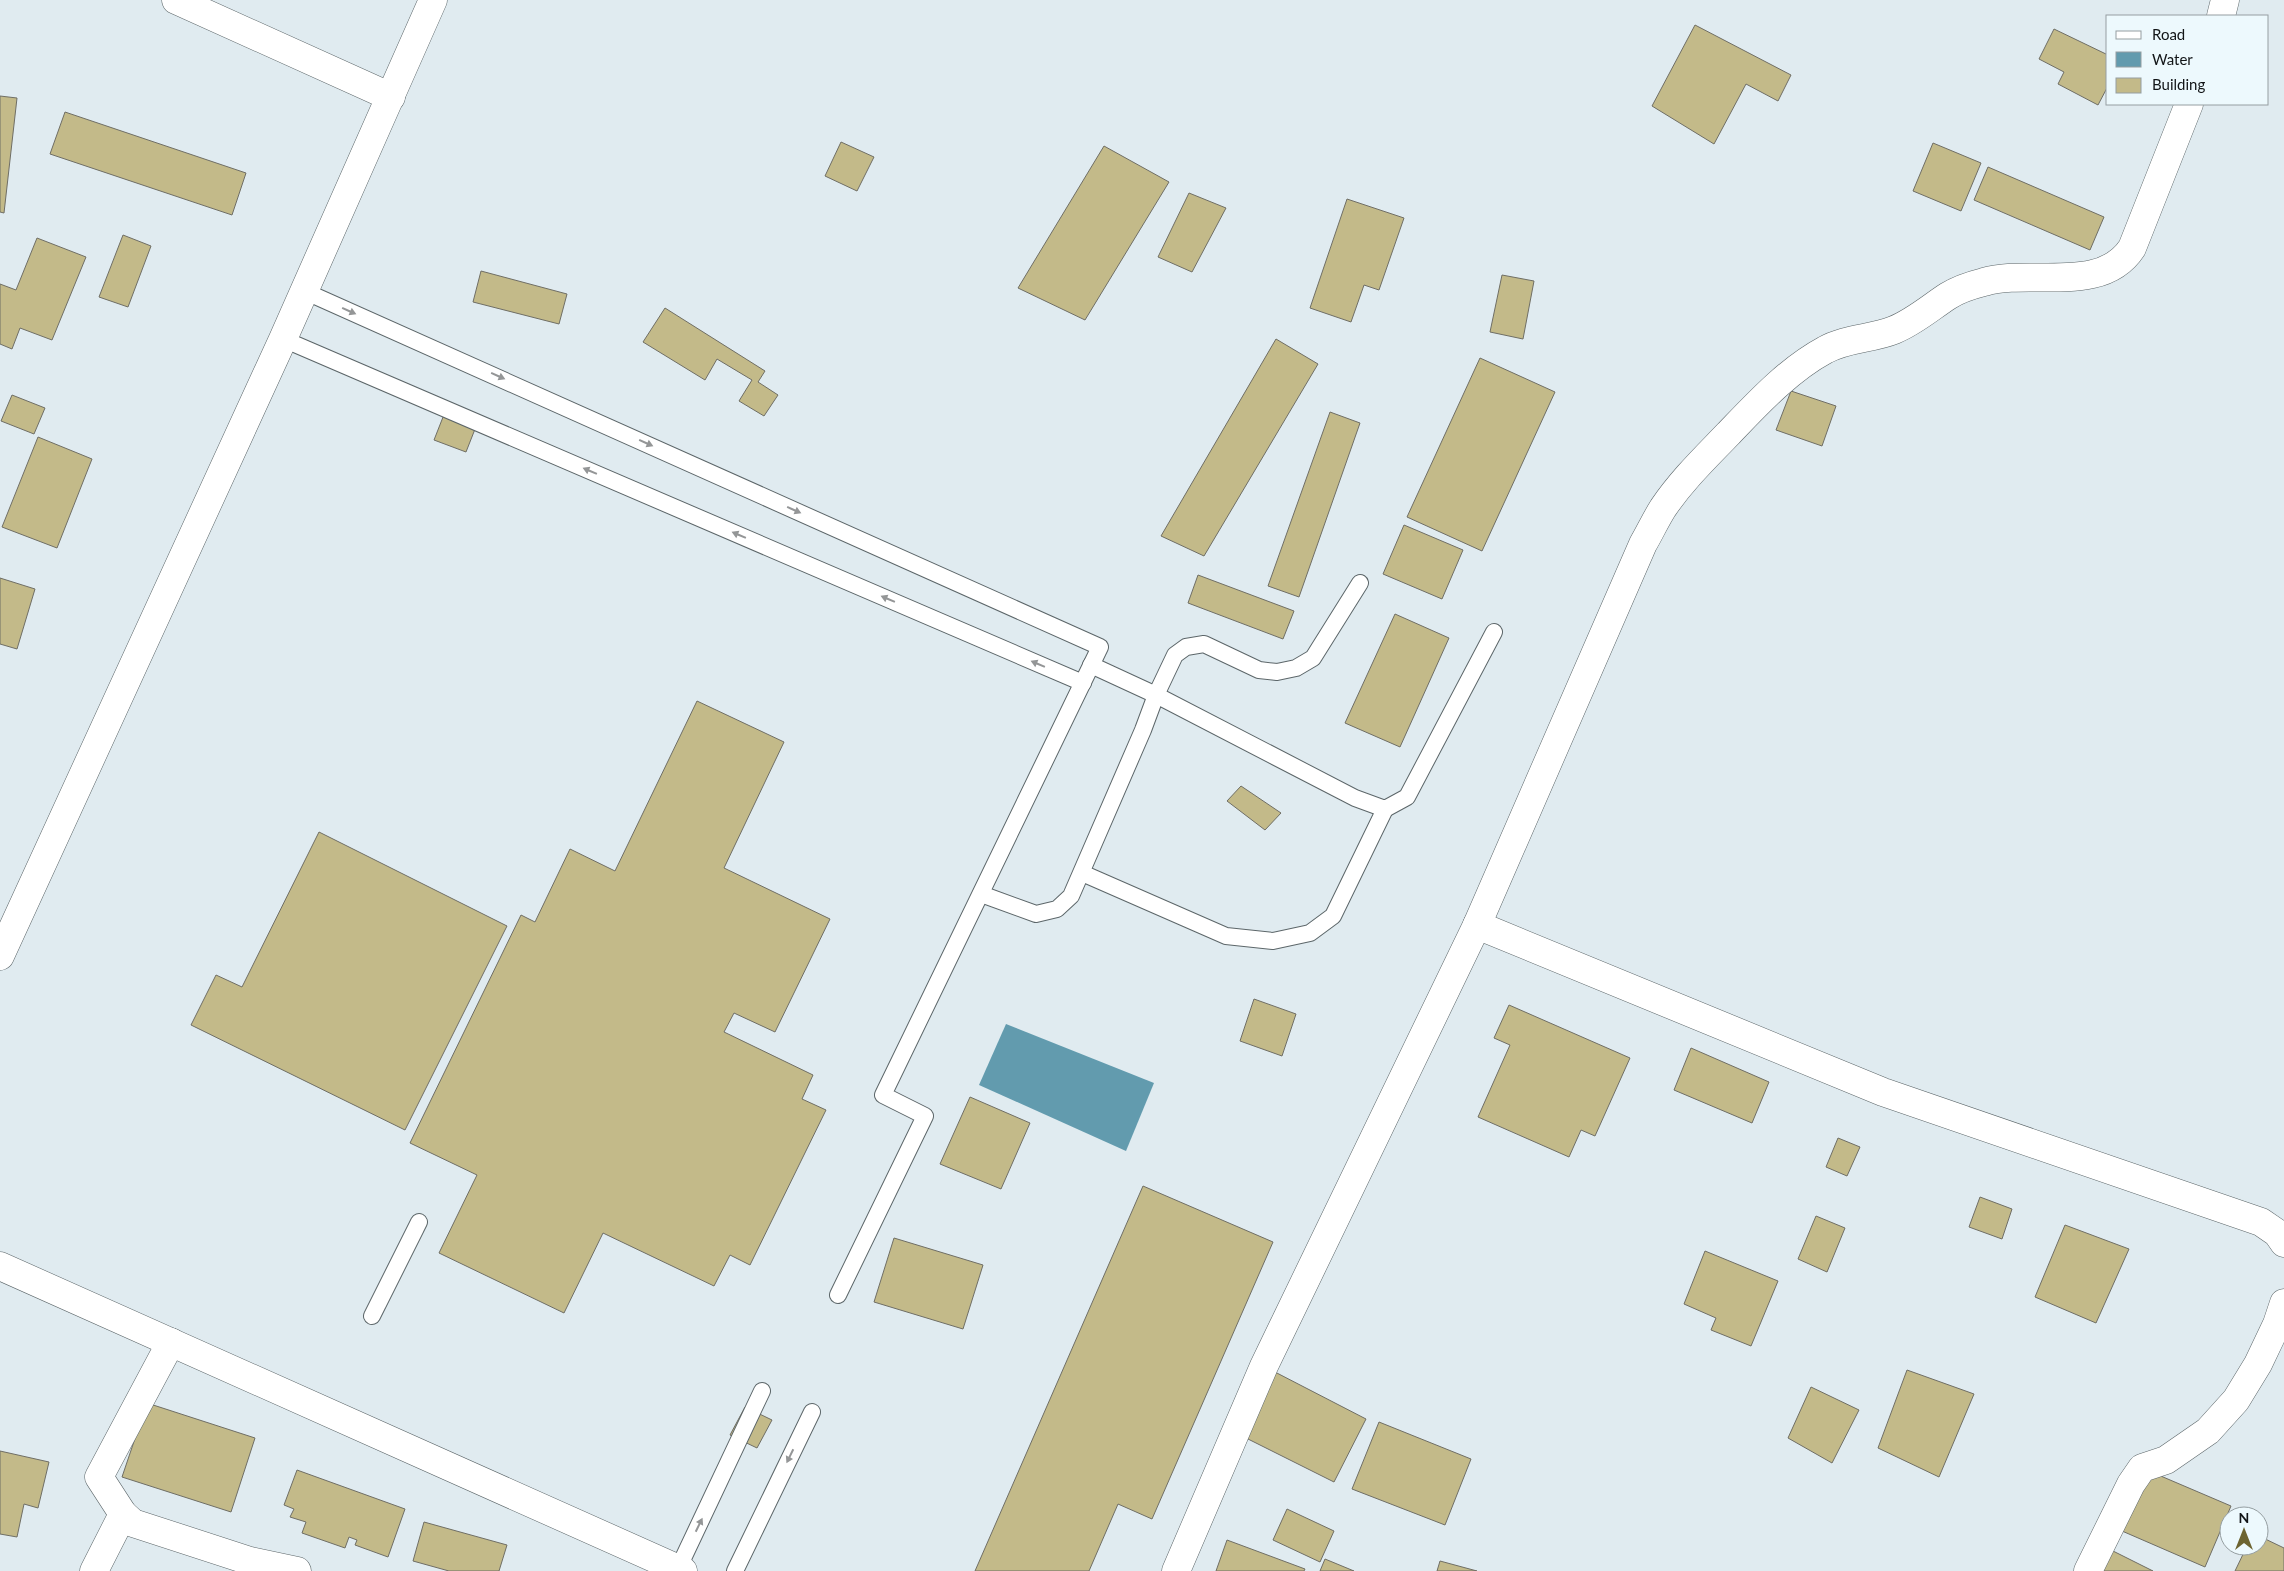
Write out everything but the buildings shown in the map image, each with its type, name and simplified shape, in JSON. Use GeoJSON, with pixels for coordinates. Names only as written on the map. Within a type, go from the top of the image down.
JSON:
{"type":"FeatureCollection","features":[{"type":"Feature","properties":{"kind":"street"},"geometry":{"type":"LineString","coordinates":[[176,0],[391,97]]}},
{"type":"Feature","properties":{"kind":"street"},"geometry":{"type":"LineString","coordinates":[[2,946],[283,338],[434,0]]}},
{"type":"Feature","properties":{"kind":"street"},"geometry":{"type":"LineString","coordinates":[[2221,15],[2225,0]]}},
{"type":"Feature","properties":{"kind":"street"},"geometry":{"type":"LineString","coordinates":[[1176,1571],[1264,1366],[1477,925],[1643,544],[1663,509],[1687,476],[1777,386],[1805,362],[1827,348],[1849,340],[1876,336],[1895,330],[1950,294],[1986,281],[2005,278],[2092,275],[2117,265],[2125,259],[2132,248],[2189,105]]}},
{"type":"Feature","properties":{"kind":"street"},"geometry":{"type":"LineString","coordinates":[[1477,925],[1883,1092],[2261,1222],[2277,1233],[2284,1243]]}},
{"type":"Feature","properties":{"kind":"street"},"geometry":{"type":"LineString","coordinates":[[0,1266],[678,1570]]}},
{"type":"Feature","properties":{"kind":"street"},"geometry":{"type":"LineString","coordinates":[[2088,1571],[2142,1468],[2166,1460],[2208,1431],[2236,1400],[2258,1364],[2277,1324],[2284,1303]]}},
{"type":"Feature","properties":{"kind":"street"},"geometry":{"type":"LineString","coordinates":[[172,1342],[98,1477],[123,1514],[133,1523],[250,1560],[297,1571]]}},
{"type":"Feature","properties":{"kind":"street"},"geometry":{"type":"LineString","coordinates":[[94,1571],[123,1514]]}},
{"type":"Feature","properties":{"kind":"lane"},"geometry":{"type":"LineString","coordinates":[[304,291],[1100,647],[883,1095],[925,1116],[838,1295]]}},
{"type":"Feature","properties":{"kind":"lane"},"geometry":{"type":"LineString","coordinates":[[283,338],[1082,683]]}},
{"type":"Feature","properties":{"kind":"lane"},"geometry":{"type":"LineString","coordinates":[[981,894],[1036,914],[1057,910],[1071,896],[1143,730],[1156,695],[1176,655],[1186,646],[1204,644],[1259,670],[1277,672],[1296,668],[1313,658],[1360,583]]}},
{"type":"Feature","properties":{"kind":"lane"},"geometry":{"type":"LineString","coordinates":[[1082,872],[1226,936],[1273,941],[1310,933],[1333,916],[1385,809],[1407,797],[1494,632]]}},
{"type":"Feature","properties":{"kind":"lane"},"geometry":{"type":"LineString","coordinates":[[1091,665],[1156,695],[1355,798],[1385,809]]}},
{"type":"Feature","properties":{"kind":"lane"},"geometry":{"type":"LineString","coordinates":[[372,1316],[419,1222]]}},
{"type":"Feature","properties":{"kind":"lane"},"geometry":{"type":"LineString","coordinates":[[678,1570],[762,1391]]}},
{"type":"Feature","properties":{"kind":"lane"},"geometry":{"type":"LineString","coordinates":[[735,1571],[812,1412]]}},
{"type":"Feature","properties":{"kind":"water"},"geometry":{"type":"Polygon","coordinates":[[[1006,1024],[1154,1083],[1126,1151],[979,1085],[1006,1024]]]}}]}
